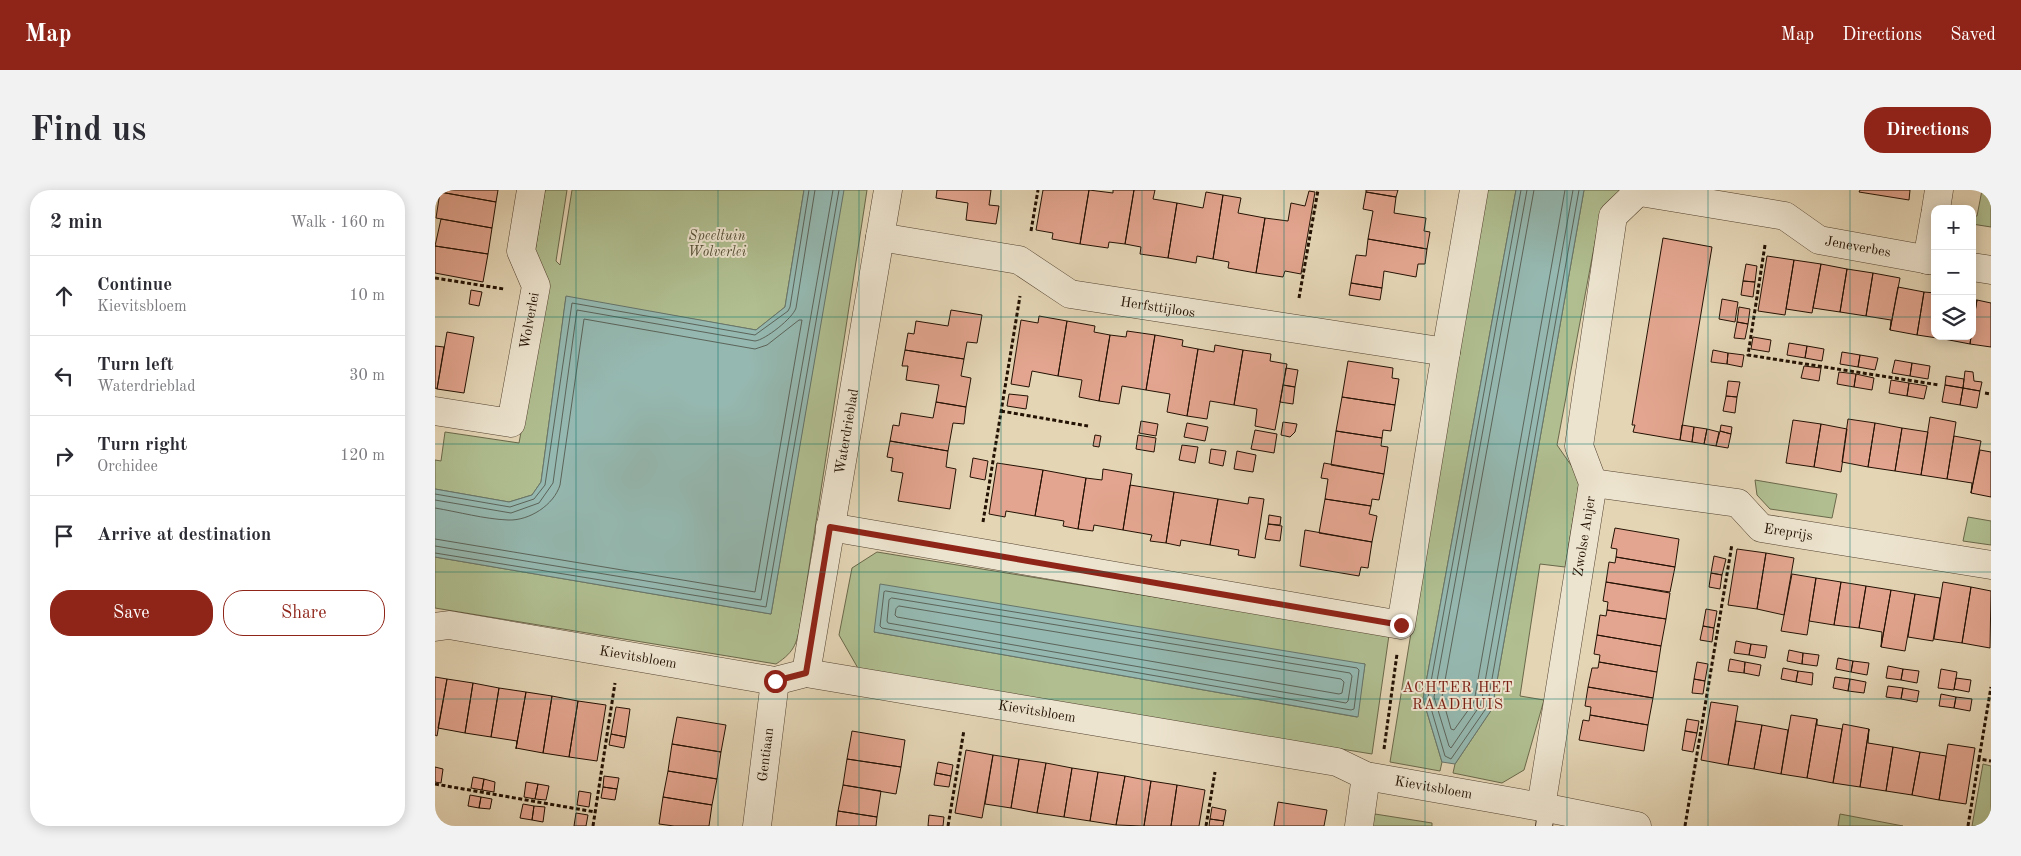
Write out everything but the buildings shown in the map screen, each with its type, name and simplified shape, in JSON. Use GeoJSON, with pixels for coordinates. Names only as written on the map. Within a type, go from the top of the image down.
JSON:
{"type":"FeatureCollection","features":[{"type":"Feature","properties":{"kind":"street","name":"Wolverlei"},"geometry":{"type":"LineString","coordinates":[[435,411],[511,423],[536,286],[521,251],[531,190]]}},
{"type":"Feature","properties":{"kind":"street","name":"Waterdrieblad"},"geometry":{"type":"LineString","coordinates":[[806,673],[888,190]]}},
{"type":"Feature","properties":{"kind":"street"},"geometry":{"type":"LineString","coordinates":[[830,527],[1401,625],[1475,190]]}},
{"type":"Feature","properties":{"kind":"street"},"geometry":{"type":"LineString","coordinates":[[1937,205],[1939,190]]}},
{"type":"Feature","properties":{"kind":"street","name":"Jeneverbes"},"geometry":{"type":"LineString","coordinates":[[1640,191],[1785,216],[1819,240],[1931,260]]}},
{"type":"Feature","properties":{"kind":"street","name":"Zwolse Anjer"},"geometry":{"type":"LineString","coordinates":[[1544,814],[1593,483],[1579,446],[1613,216],[1640,191]]}},
{"type":"Feature","properties":{"kind":"street","name":"Herfsttijloos"},"geometry":{"type":"LineString","coordinates":[[880,237],[1019,260],[1069,294],[1446,352]]}},
{"type":"Feature","properties":{"kind":"street"},"geometry":{"type":"LineString","coordinates":[[1976,268],[1991,270]]}},
{"type":"Feature","properties":{"kind":"street"},"geometry":{"type":"LineString","coordinates":[[1593,483],[1738,503]]}},
{"type":"Feature","properties":{"kind":"street","name":"Ereprijs"},"geometry":{"type":"LineString","coordinates":[[1738,503],[1761,528],[1991,565]]}},
{"type":"Feature","properties":{"kind":"street","name":"Kievitsbloem"},"geometry":{"type":"LineString","coordinates":[[435,628],[449,625],[775,681],[806,673],[1337,762],[1366,776],[1544,814],[1637,826]]}},
{"type":"Feature","properties":{"kind":"street","name":"Gentiaan"},"geometry":{"type":"LineString","coordinates":[[757,826],[775,681]]}},
{"type":"Feature","properties":{"kind":"street"},"geometry":{"type":"LineString","coordinates":[[1359,826],[1366,776]]}},
{"type":"Feature","properties":{"kind":"path"},"geometry":{"type":"LineString","coordinates":[[978,552],[1038,190]]}},
{"type":"Feature","properties":{"kind":"path"},"geometry":{"type":"LineString","coordinates":[[1294,329],[1318,190]]}},
{"type":"Feature","properties":{"kind":"path"},"geometry":{"type":"LineString","coordinates":[[1770,213],[1748,355],[1939,385]]}},
{"type":"Feature","properties":{"kind":"path"},"geometry":{"type":"LineString","coordinates":[[435,278],[535,294]]}},
{"type":"Feature","properties":{"kind":"path"},"geometry":{"type":"LineString","coordinates":[[1985,393],[1991,394]]}},
{"type":"Feature","properties":{"kind":"path"},"geometry":{"type":"LineString","coordinates":[[1001,411],[1088,426]]}},
{"type":"Feature","properties":{"kind":"path"},"geometry":{"type":"LineString","coordinates":[[1685,826],[1738,503]]}},
{"type":"Feature","properties":{"kind":"path"},"geometry":{"type":"LineString","coordinates":[[1366,776],[1383,754],[1401,625]]}},
{"type":"Feature","properties":{"kind":"path"},"geometry":{"type":"LineString","coordinates":[[593,826],[620,654]]}},
{"type":"Feature","properties":{"kind":"path"},"geometry":{"type":"LineString","coordinates":[[1968,826],[1991,687]]}},
{"type":"Feature","properties":{"kind":"path"},"geometry":{"type":"LineString","coordinates":[[948,826],[969,700]]}},
{"type":"Feature","properties":{"kind":"path"},"geometry":{"type":"LineString","coordinates":[[1206,826],[1221,742]]}},
{"type":"Feature","properties":{"kind":"path"},"geometry":{"type":"LineString","coordinates":[[1979,759],[1991,761]]}},
{"type":"Feature","properties":{"kind":"path"},"geometry":{"type":"LineString","coordinates":[[435,784],[595,812]]}},
{"type":"Feature","properties":{"kind":"green space","name":"Speeltuin Wolverlei"},"geometry":{"type":"Polygon","coordinates":[[[545,190],[567,190],[556,261],[560,265],[572,190],[804,190],[785,307],[756,330],[566,297],[541,482],[532,495],[509,502],[435,489],[435,460],[441,461],[445,432],[519,443],[547,293],[535,252],[545,190]]]}},
{"type":"Feature","properties":{"kind":"green space"},"geometry":{"type":"Polygon","coordinates":[[[843,190],[867,190],[801,620],[797,640],[788,655],[776,664],[435,608],[435,557],[771,614],[843,190]]]}},
{"type":"Feature","properties":{"kind":"green space"},"geometry":{"type":"Polygon","coordinates":[[[1483,190],[1516,190],[1423,699],[1442,762],[1440,771],[1390,762],[1483,190]]]}},
{"type":"Feature","properties":{"kind":"green space"},"geometry":{"type":"Polygon","coordinates":[[[1584,190],[1624,190],[1601,210],[1557,445],[1580,478],[1565,567],[1540,564],[1520,696],[1544,700],[1524,770],[1502,783],[1453,773],[1455,764],[1492,709],[1584,190]]]}},
{"type":"Feature","properties":{"kind":"green space"},"geometry":{"type":"Polygon","coordinates":[[[1982,190],[1991,190],[1991,227],[1976,225],[1982,190]]]}},
{"type":"Feature","properties":{"kind":"green space"},"geometry":{"type":"Polygon","coordinates":[[[1755,480],[1837,494],[1832,518],[1770,509],[1757,495],[1755,480]]]}},
{"type":"Feature","properties":{"kind":"green space"},"geometry":{"type":"Polygon","coordinates":[[[1968,517],[1991,521],[1991,545],[1963,541],[1968,517]]]}},
{"type":"Feature","properties":{"kind":"green space"},"geometry":{"type":"Polygon","coordinates":[[[877,552],[1389,635],[1372,754],[859,670],[839,635],[852,568],[877,552]],[[874,632],[1357,717],[1365,664],[874,632]]]}},
{"type":"Feature","properties":{"kind":"green space"},"geometry":{"type":"Polygon","coordinates":[[[1983,764],[1991,766],[1991,813],[1989,826],[1972,826],[1983,764]]]}},
{"type":"Feature","properties":{"kind":"green space"},"geometry":{"type":"Polygon","coordinates":[[[1375,814],[1432,823],[1432,826],[1372,826],[1375,814]]]}},
{"type":"Feature","properties":{"kind":"green space"},"geometry":{"type":"Polygon","coordinates":[[[1840,814],[1903,826],[1838,826],[1840,814]]]}},
{"type":"Feature","properties":{"kind":"water"},"geometry":{"type":"Polygon","coordinates":[[[804,190],[844,190],[771,614],[435,557],[435,489],[509,502],[532,495],[541,482],[566,296],[756,330],[785,307],[804,190]]]}},
{"type":"Feature","properties":{"kind":"water"},"geometry":{"type":"Polygon","coordinates":[[[1516,190],[1584,190],[1492,709],[1455,764],[1442,762],[1423,699],[1516,190]]]}},
{"type":"Feature","properties":{"kind":"water"},"geometry":{"type":"Polygon","coordinates":[[[880,584],[1365,664],[1358,717],[874,632],[880,584]]]}},
{"type":"Feature","properties":{"kind":"district","name":"ACHTER HET RAADHUIS"},"geometry":{"type":"Point","coordinates":[1458,696]}},
{"type":"Feature","properties":{"kind":"route"},"geometry":{"type":"LineString","coordinates":[[775,681],[806,673],[830,527],[1401,625]]}}]}
